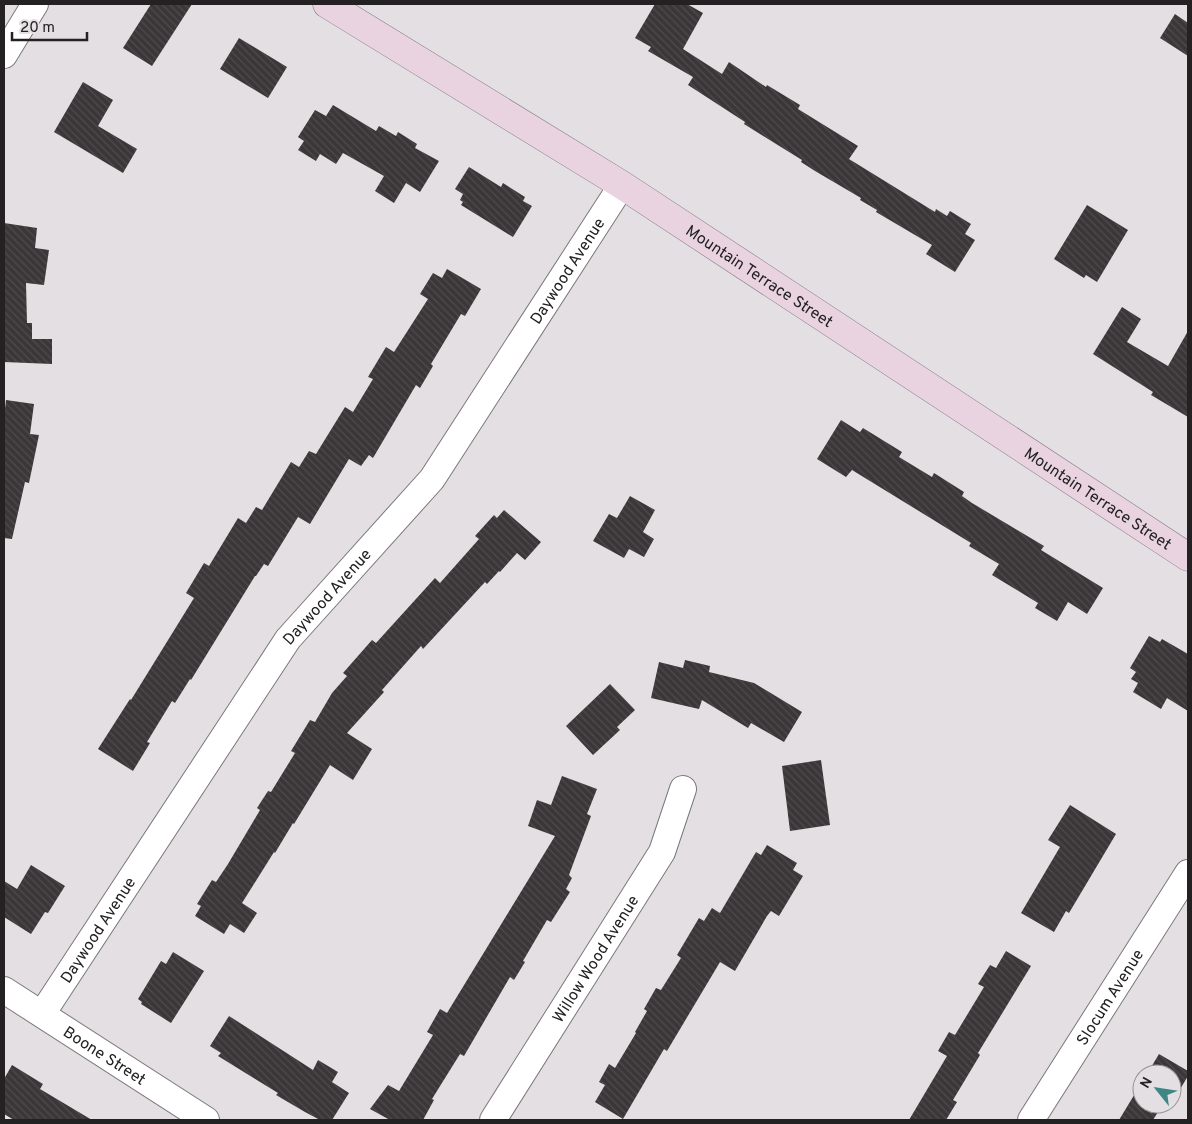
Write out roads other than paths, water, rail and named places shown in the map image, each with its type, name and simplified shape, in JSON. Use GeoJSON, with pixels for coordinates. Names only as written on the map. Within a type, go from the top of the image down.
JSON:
{"type":"FeatureCollection","features":[{"type":"Feature","properties":{"kind":"street"},"geometry":{"type":"LineString","coordinates":[[4,55],[35,4]]}},
{"type":"Feature","properties":{"kind":"street","name":"Mountain Terrace Street"},"geometry":{"type":"LineString","coordinates":[[327,4],[622,185],[1188,556]]}},
{"type":"Feature","properties":{"kind":"street","name":"Daywood Avenue"},"geometry":{"type":"LineString","coordinates":[[42,1014],[288,639],[432,478],[622,185]]}},
{"type":"Feature","properties":{"kind":"street","name":"Willow Wood Avenue"},"geometry":{"type":"LineString","coordinates":[[493,1120],[662,852],[684,789]]}},
{"type":"Feature","properties":{"kind":"street","name":"Slocum Avenue"},"geometry":{"type":"LineString","coordinates":[[1031,1120],[1188,873]]}},
{"type":"Feature","properties":{"kind":"street","name":"Boone Street"},"geometry":{"type":"LineString","coordinates":[[4,990],[206,1120]]}}]}
